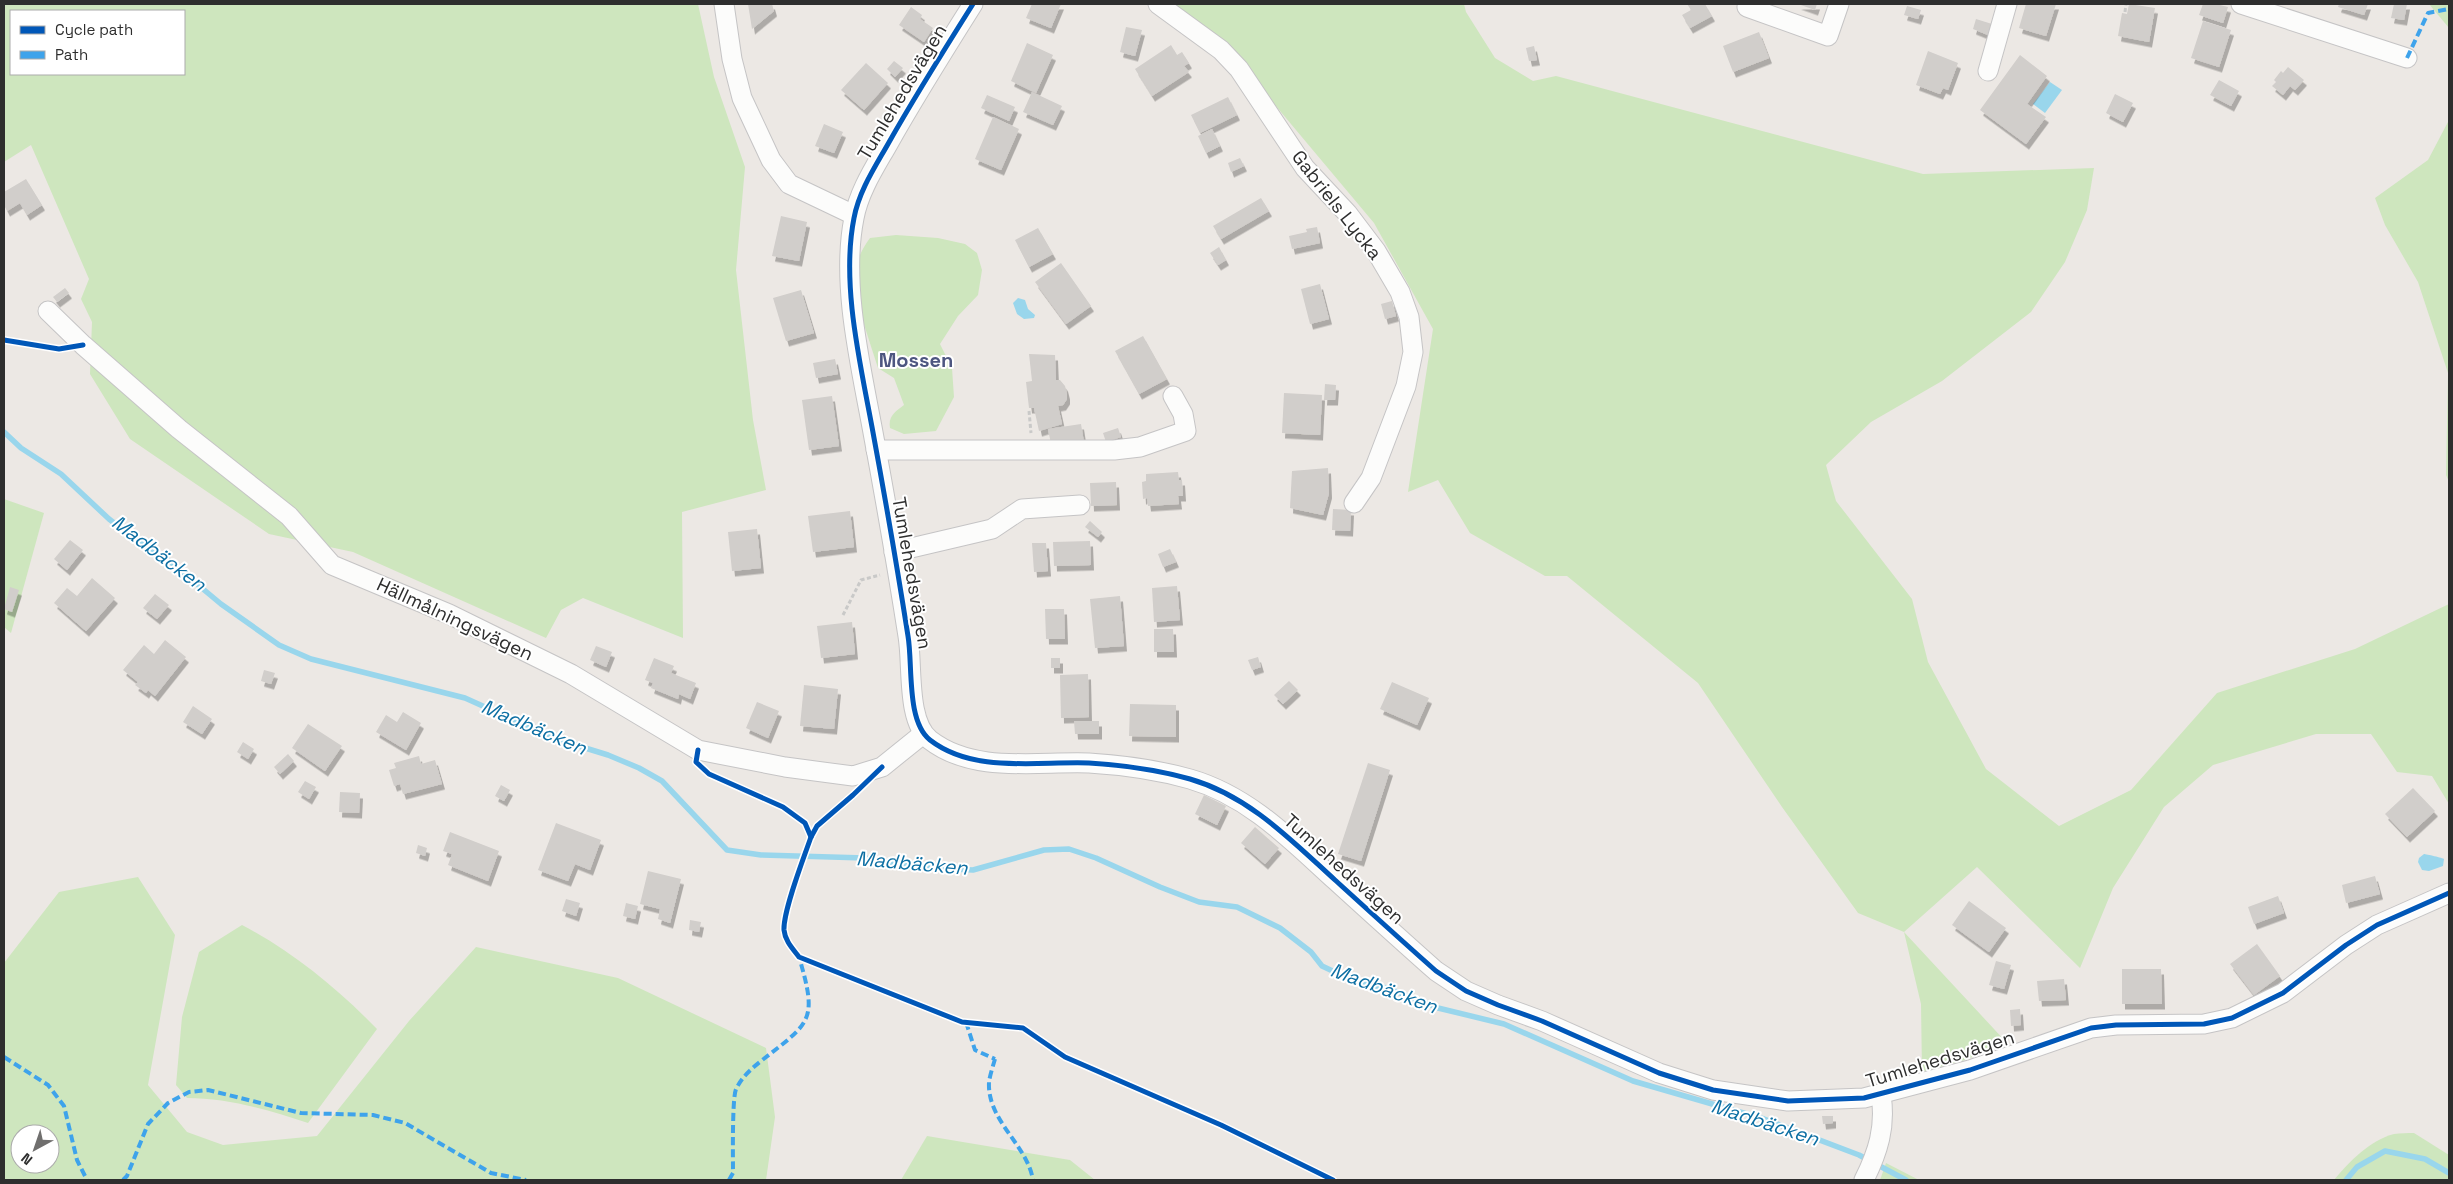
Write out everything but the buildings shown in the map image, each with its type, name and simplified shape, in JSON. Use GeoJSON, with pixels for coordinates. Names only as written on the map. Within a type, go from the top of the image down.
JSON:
{"type":"FeatureCollection","features":[{"type":"Feature","properties":{"kind":"street"},"geometry":{"type":"LineString","coordinates":[[724,4],[732,59],[742,98],[771,160],[790,184],[854,215]]}},
{"type":"Feature","properties":{"kind":"street","name":"Tumlehedsvägen"},"geometry":{"type":"LineString","coordinates":[[973,4],[868,178],[854,215],[850,247],[850,286],[910,652],[915,714],[923,734],[944,749],[962,756],[992,762],[1031,764],[1088,763],[1126,767],[1192,780],[1220,790],[1249,806],[1267,819],[1436,971],[1466,991],[1659,1073],[1713,1090],[1788,1101],[1864,1098],[1881,1095],[1970,1070],[2091,1028],[2116,1025],[2204,1024],[2232,1018],[2283,993],[2346,945],[2377,925],[2449,893]]}},
{"type":"Feature","properties":{"kind":"street","name":"Gabriels Lycka"},"geometry":{"type":"LineString","coordinates":[[1158,4],[1221,50],[1239,69],[1305,168],[1348,214],[1376,251],[1400,292],[1409,318],[1413,352],[1406,386],[1371,478],[1354,503]]}},
{"type":"Feature","properties":{"kind":"street"},"geometry":{"type":"LineString","coordinates":[[1747,7],[1828,36],[1839,4]]}},
{"type":"Feature","properties":{"kind":"street"},"geometry":{"type":"LineString","coordinates":[[1988,70],[2007,4]]}},
{"type":"Feature","properties":{"kind":"street"},"geometry":{"type":"LineString","coordinates":[[2241,4],[2407,58]]}},
{"type":"Feature","properties":{"kind":"street","name":"Hällmålningsvägen"},"geometry":{"type":"LineString","coordinates":[[48,311],[83,345],[179,429],[289,516],[332,565],[449,614],[562,670],[698,750],[853,776],[882,767],[923,734]]}},
{"type":"Feature","properties":{"kind":"street"},"geometry":{"type":"LineString","coordinates":[[876,450],[1094,450],[1140,447],[1186,431],[1183,414],[1173,396]]}},
{"type":"Feature","properties":{"kind":"street"},"geometry":{"type":"LineString","coordinates":[[894,552],[992,528],[1022,509],[1080,505]]}},
{"type":"Feature","properties":{"kind":"street"},"geometry":{"type":"LineString","coordinates":[[1867,1173],[1878,1148],[1884,1126],[1881,1095]]}},
{"type":"Feature","properties":{"kind":"path"},"geometry":{"type":"LineString","coordinates":[[2125,12],[2126,4]]}},
{"type":"Feature","properties":{"kind":"path"},"geometry":{"type":"LineString","coordinates":[[1029,411],[1031,440]]}},
{"type":"Feature","properties":{"kind":"path"},"geometry":{"type":"LineString","coordinates":[[843,615],[861,580],[867,577],[898,573]]}},
{"type":"Feature","properties":{"kind":"green space"},"geometry":{"type":"Polygon","coordinates":[[[4,4],[698,4],[714,77],[745,167],[736,270],[753,420],[766,490],[682,512],[683,638],[583,598],[561,610],[546,638],[353,552],[269,534],[130,439],[90,374],[92,322],[81,299],[89,279],[31,145],[4,162],[4,4]]]}},
{"type":"Feature","properties":{"kind":"green space"},"geometry":{"type":"Polygon","coordinates":[[[1172,4],[1464,4],[1466,12],[1495,58],[1533,81],[1556,76],[1923,174],[2094,168],[2087,210],[2065,262],[2031,312],[1942,381],[1871,422],[1826,465],[1836,501],[1912,599],[1928,662],[1986,769],[2059,826],[2131,790],[2217,693],[2355,649],[2449,604],[2449,804],[2432,776],[2397,772],[2371,734],[2316,734],[2213,765],[2164,807],[2113,888],[2080,968],[1977,867],[1904,932],[1858,913],[1782,807],[1698,683],[1567,576],[1545,576],[1470,533],[1438,480],[1408,492],[1433,329],[1374,223],[1229,50],[1172,4]]]}},
{"type":"Feature","properties":{"kind":"green space"},"geometry":{"type":"Polygon","coordinates":[[[2429,4],[2449,4],[2449,28],[2429,4]]]}},
{"type":"Feature","properties":{"kind":"green space"},"geometry":{"type":"Polygon","coordinates":[[[2449,120],[2449,482],[2446,475],[2448,373],[2418,282],[2385,225],[2375,198],[2428,160],[2449,120]]]}},
{"type":"Feature","properties":{"kind":"green space"},"geometry":{"type":"Polygon","coordinates":[[[896,235],[938,238],[965,244],[977,253],[982,270],[978,295],[958,316],[940,344],[952,368],[954,397],[936,431],[904,434],[890,428],[891,417],[904,405],[894,378],[878,368],[857,295],[855,274],[860,255],[867,242],[870,238],[896,235]]]}},
{"type":"Feature","properties":{"kind":"green space"},"geometry":{"type":"Polygon","coordinates":[[[4,499],[44,513],[11,633],[4,627],[4,499]]]}},
{"type":"Feature","properties":{"kind":"green space"},"geometry":{"type":"Polygon","coordinates":[[[138,877],[175,935],[148,1085],[187,1132],[223,1145],[317,1136],[409,1021],[476,947],[618,978],[766,1048],[775,1117],[766,1180],[4,1180],[4,963],[59,892],[138,877]]]}},
{"type":"Feature","properties":{"kind":"green space"},"geometry":{"type":"Polygon","coordinates":[[[242,925],[279,947],[314,972],[377,1029],[308,1123],[248,1106],[217,1100],[187,1098],[176,1085],[182,1017],[199,952],[242,925]]]}},
{"type":"Feature","properties":{"kind":"green space"},"geometry":{"type":"Polygon","coordinates":[[[1904,932],[2007,1043],[1965,1060],[1922,1072],[1921,1004],[1904,932]]]}},
{"type":"Feature","properties":{"kind":"green space"},"geometry":{"type":"Polygon","coordinates":[[[2414,1133],[2449,1155],[2449,1180],[2334,1180],[2368,1146],[2394,1134],[2414,1133]]]}},
{"type":"Feature","properties":{"kind":"green space"},"geometry":{"type":"Polygon","coordinates":[[[927,1136],[1070,1160],[1095,1180],[901,1180],[927,1136]]]}},
{"type":"Feature","properties":{"kind":"green space"},"geometry":{"type":"Polygon","coordinates":[[[1886,1163],[1919,1180],[1880,1180],[1886,1163]]]}},
{"type":"Feature","properties":{"kind":"water"},"geometry":{"type":"Polygon","coordinates":[[[2050,82],[2062,90],[2045,113],[2033,104],[2050,82]]]}},
{"type":"Feature","properties":{"kind":"water"},"geometry":{"type":"Polygon","coordinates":[[[1018,298],[1025,300],[1028,309],[1035,315],[1034,318],[1024,319],[1017,314],[1013,303],[1018,298]]]}},
{"type":"Feature","properties":{"kind":"water"},"geometry":{"type":"Polygon","coordinates":[[[2424,854],[2444,859],[2443,866],[2429,871],[2422,870],[2418,862],[2419,858],[2424,854]]]}},
{"type":"Feature","properties":{"kind":"waterway","name":"Madbäcken"},"geometry":{"type":"LineString","coordinates":[[4,432],[21,448],[61,474],[109,519],[153,553],[167,559],[221,604],[279,645],[311,659],[465,698],[556,739],[608,755],[639,768],[662,781],[727,850],[761,855],[865,858],[926,868],[973,870],[1044,850],[1069,849],[1096,858],[1160,887],[1199,902],[1237,907],[1280,928],[1311,952],[1322,966],[1356,982],[1387,988],[1438,1008],[1504,1024],[1633,1081],[1764,1119],[1859,1155],[1906,1180]]}},
{"type":"Feature","properties":{"kind":"waterway","name":"Madbäcken"},"geometry":{"type":"LineString","coordinates":[[2346,1180],[2357,1167],[2385,1151],[2425,1159],[2449,1173]]}},
{"type":"Feature","properties":{"kind":"marked path"},"geometry":{"type":"LineString","coordinates":[[2407,58],[2428,13],[2449,9]]}},
{"type":"Feature","properties":{"kind":"marked path"},"geometry":{"type":"LineString","coordinates":[[729,1180],[733,1173],[733,1116],[736,1089],[757,1064],[800,1028],[806,1018],[809,1008],[808,995],[799,957]]}},
{"type":"Feature","properties":{"kind":"marked path"},"geometry":{"type":"LineString","coordinates":[[966,1022],[975,1050],[995,1059]]}},
{"type":"Feature","properties":{"kind":"marked path"},"geometry":{"type":"LineString","coordinates":[[4,1057],[48,1085],[64,1106],[77,1160],[87,1180]]}},
{"type":"Feature","properties":{"kind":"marked path"},"geometry":{"type":"LineString","coordinates":[[995,1059],[989,1082],[990,1096],[994,1109],[1023,1155],[1033,1180]]}},
{"type":"Feature","properties":{"kind":"marked path"},"geometry":{"type":"LineString","coordinates":[[123,1180],[127,1176],[148,1124],[168,1103],[189,1092],[208,1090],[301,1113],[373,1115],[405,1123],[491,1173],[526,1180]]}},
{"type":"Feature","properties":{"kind":"cycle path"},"geometry":{"type":"LineString","coordinates":[[973,4],[909,108],[864,189],[854,218],[850,269],[851,296],[858,349],[908,636],[914,706],[922,731],[930,740],[947,751],[966,758],[1007,764],[1089,763],[1127,767],[1178,776],[1211,787],[1231,796],[1268,821],[1436,971],[1466,991],[1542,1021],[1659,1073],[1713,1090],[1788,1101],[1864,1098],[1970,1070],[2091,1028],[2116,1025],[2204,1024],[2232,1018],[2283,993],[2346,945],[2377,925],[2449,893]]}},
{"type":"Feature","properties":{"kind":"cycle path"},"geometry":{"type":"LineString","coordinates":[[4,340],[59,349],[83,345]]}},
{"type":"Feature","properties":{"kind":"cycle path"},"geometry":{"type":"LineString","coordinates":[[698,750],[696,762],[709,774],[783,807],[805,823],[811,837]]}},
{"type":"Feature","properties":{"kind":"cycle path"},"geometry":{"type":"LineString","coordinates":[[882,767],[817,826],[811,837],[794,884],[784,930],[786,938],[799,957],[962,1022],[1023,1028],[1065,1057],[1221,1125],[1333,1180]]}},
{"type":"Feature","properties":{"kind":"district","name":"Mossen"},"geometry":{"type":"Point","coordinates":[916,360]}}]}
